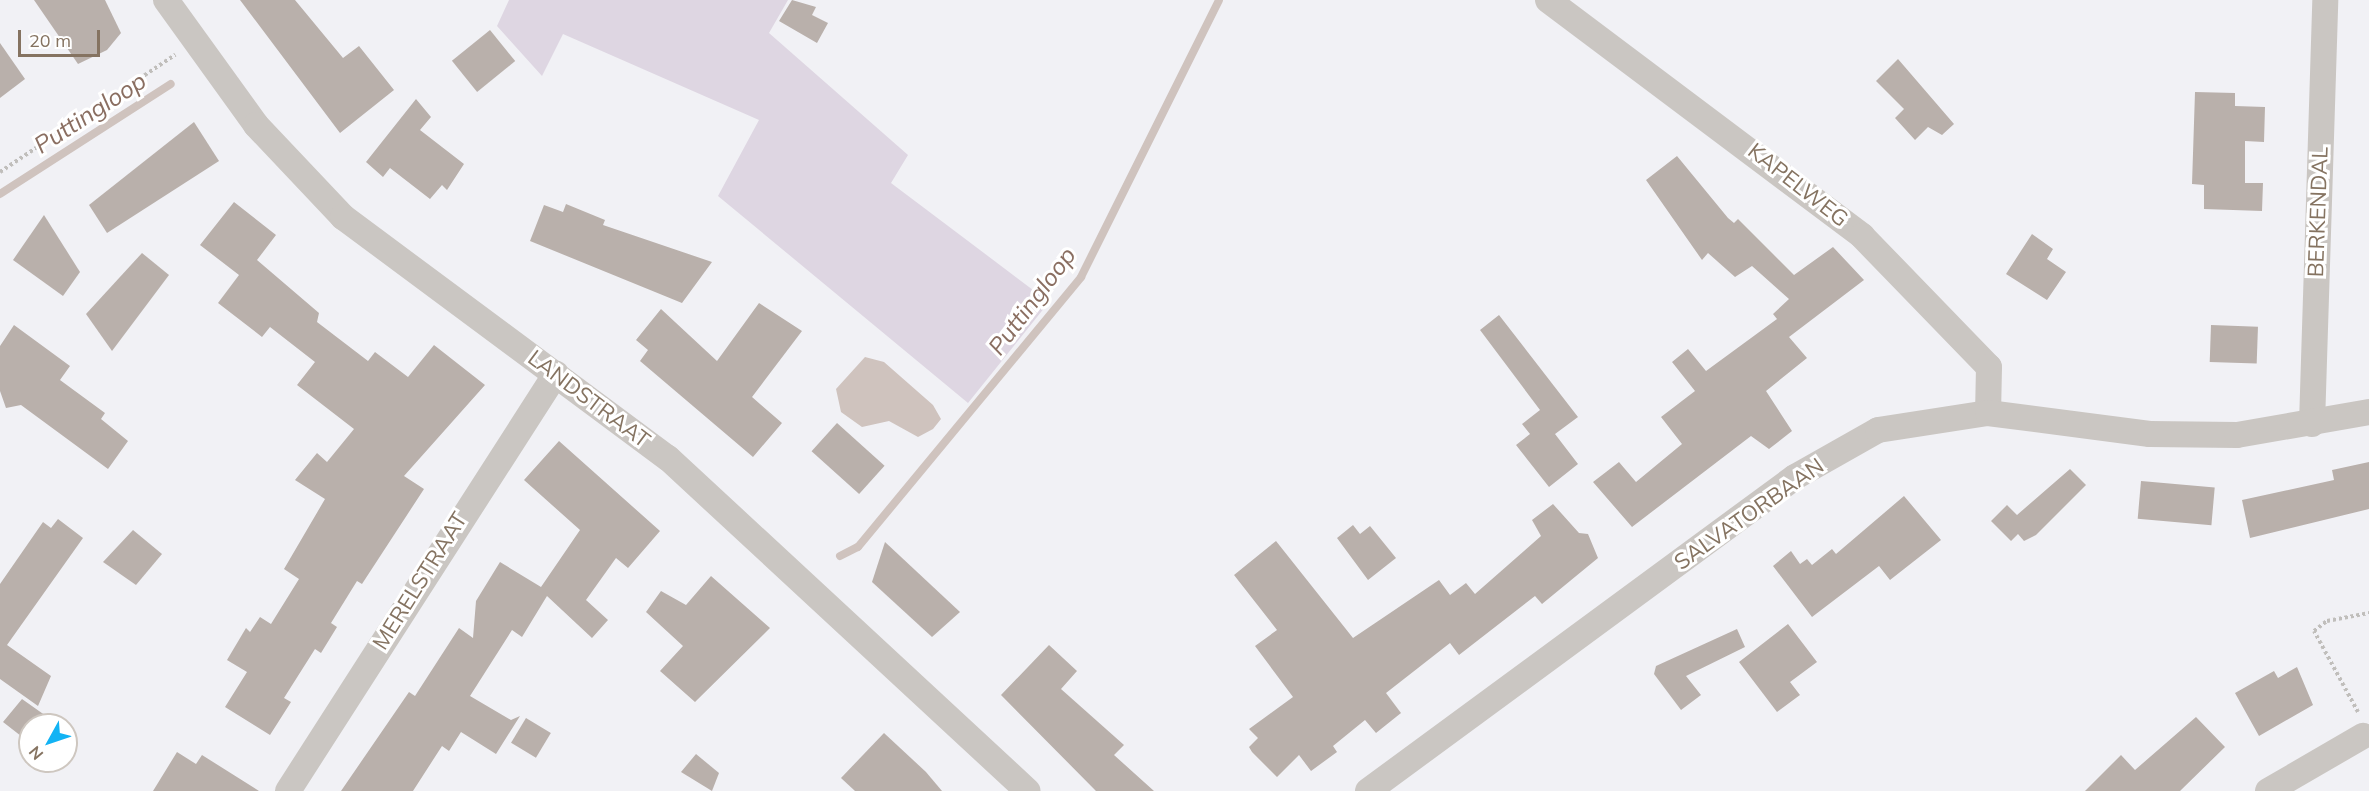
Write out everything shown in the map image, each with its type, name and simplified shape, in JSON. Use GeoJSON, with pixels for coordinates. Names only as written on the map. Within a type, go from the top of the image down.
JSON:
{"type":"FeatureCollection","features":[{"type":"Feature","properties":{"kind":"street","name":"LANDSTRAAT"},"geometry":{"type":"LineString","coordinates":[[166,0],[290,166],[343,217],[668,458],[1027,791]]}},
{"type":"Feature","properties":{"kind":"street","name":"KAPELWEG"},"geometry":{"type":"LineString","coordinates":[[1548,0],[1862,236],[1989,367],[1988,413]]}},
{"type":"Feature","properties":{"kind":"street","name":"BERKENDAL"},"geometry":{"type":"LineString","coordinates":[[2312,424],[2325,0]]}},
{"type":"Feature","properties":{"kind":"street","name":"MERELSTRAAT"},"geometry":{"type":"LineString","coordinates":[[288,791],[556,374]]}},
{"type":"Feature","properties":{"kind":"street","name":"SALVATORBAAN"},"geometry":{"type":"LineString","coordinates":[[1368,791],[1795,477],[1878,430],[1988,413],[2150,434],[2237,435],[2312,424],[2369,412]]}},
{"type":"Feature","properties":{"kind":"street"},"geometry":{"type":"LineString","coordinates":[[2268,791],[2363,736]]}},
{"type":"Feature","properties":{"kind":"path"},"geometry":{"type":"LineString","coordinates":[[0,172],[195,41]]}},
{"type":"Feature","properties":{"kind":"path"},"geometry":{"type":"LineString","coordinates":[[2363,736],[2356,700],[2314,631],[2327,621],[2369,613]]}},
{"type":"Feature","properties":{"kind":"shaded area"},"geometry":{"type":"Polygon","coordinates":[[[509,0],[788,0],[769,33],[908,155],[891,183],[1049,302],[968,403],[718,196],[759,120],[563,34],[542,76],[497,26],[509,0]]]}},
{"type":"Feature","properties":{"kind":"shaded area"},"geometry":{"type":"Polygon","coordinates":[[[865,357],[884,362],[933,405],[941,419],[933,429],[918,437],[889,421],[862,427],[841,412],[836,389],[865,357]]]}},
{"type":"Feature","properties":{"kind":"building"},"geometry":{"type":"Polygon","coordinates":[[[34,0],[105,0],[121,33],[107,50],[78,64],[34,0]]]}},
{"type":"Feature","properties":{"kind":"building"},"geometry":{"type":"Polygon","coordinates":[[[240,0],[295,0],[343,58],[359,46],[394,90],[340,133],[240,0]]]}},
{"type":"Feature","properties":{"kind":"building"},"geometry":{"type":"Polygon","coordinates":[[[792,0],[816,7],[812,15],[828,23],[817,43],[779,21],[792,0]]]}},
{"type":"Feature","properties":{"kind":"building"},"geometry":{"type":"Polygon","coordinates":[[[490,30],[515,61],[477,92],[452,61],[490,30]]]}},
{"type":"Feature","properties":{"kind":"building"},"geometry":{"type":"Polygon","coordinates":[[[0,43],[25,79],[0,98],[0,43]]]}},
{"type":"Feature","properties":{"kind":"building"},"geometry":{"type":"Polygon","coordinates":[[[1898,59],[1954,124],[1942,135],[1928,127],[1915,140],[1895,118],[1904,109],[1876,81],[1898,59]]]}},
{"type":"Feature","properties":{"kind":"building"},"geometry":{"type":"Polygon","coordinates":[[[2195,92],[2235,93],[2235,106],[2265,107],[2264,142],[2245,141],[2245,183],[2263,183],[2262,211],[2204,209],[2204,185],[2192,184],[2195,92]]]}},
{"type":"Feature","properties":{"kind":"building"},"geometry":{"type":"Polygon","coordinates":[[[416,99],[431,117],[420,130],[464,164],[447,190],[442,185],[430,199],[390,168],[383,177],[366,162],[416,99]]]}},
{"type":"Feature","properties":{"kind":"building"},"geometry":{"type":"Polygon","coordinates":[[[194,122],[219,161],[107,233],[89,205],[194,122]]]}},
{"type":"Feature","properties":{"kind":"building"},"geometry":{"type":"Polygon","coordinates":[[[1677,156],[1728,218],[1734,223],[1738,219],[1794,275],[1833,247],[1864,280],[1789,337],[1807,358],[1766,391],[1792,431],[1769,449],[1751,436],[1632,527],[1593,482],[1619,462],[1636,482],[1682,444],[1661,417],[1695,391],[1672,362],[1688,349],[1706,371],[1777,319],[1773,314],[1789,299],[1752,266],[1735,277],[1708,253],[1702,260],[1646,180],[1677,156]]]}},
{"type":"Feature","properties":{"kind":"building"},"geometry":{"type":"Polygon","coordinates":[[[234,202],[276,235],[257,260],[319,313],[317,322],[368,361],[375,352],[408,377],[434,345],[485,385],[404,476],[424,489],[362,584],[357,581],[331,623],[337,627],[321,653],[315,649],[284,698],[291,702],[270,735],[225,707],[247,672],[227,660],[246,628],[250,632],[260,617],[271,624],[299,579],[284,569],[325,499],[295,480],[317,453],[327,462],[354,429],[297,385],[315,362],[270,327],[262,337],[218,303],[239,275],[200,245],[234,202]]]}},
{"type":"Feature","properties":{"kind":"building"},"geometry":{"type":"Polygon","coordinates":[[[566,204],[605,220],[603,225],[712,262],[682,303],[530,241],[544,205],[563,212],[566,204]]]}},
{"type":"Feature","properties":{"kind":"building"},"geometry":{"type":"Polygon","coordinates":[[[44,215],[80,272],[63,296],[13,260],[44,215]]]}},
{"type":"Feature","properties":{"kind":"building"},"geometry":{"type":"Polygon","coordinates":[[[2032,234],[2053,249],[2047,259],[2066,272],[2047,300],[2006,274],[2032,234]]]}},
{"type":"Feature","properties":{"kind":"building"},"geometry":{"type":"Polygon","coordinates":[[[142,253],[169,275],[112,351],[86,314],[142,253]]]}},
{"type":"Feature","properties":{"kind":"building"},"geometry":{"type":"Polygon","coordinates":[[[759,303],[802,331],[752,397],[782,423],[753,457],[640,361],[648,350],[636,340],[661,309],[717,361],[759,303]]]}},
{"type":"Feature","properties":{"kind":"building"},"geometry":{"type":"Polygon","coordinates":[[[1499,315],[1578,417],[1555,434],[1578,464],[1549,487],[1516,445],[1530,434],[1522,424],[1540,410],[1480,330],[1499,315]]]}},
{"type":"Feature","properties":{"kind":"building"},"geometry":{"type":"Polygon","coordinates":[[[14,325],[70,366],[60,380],[105,413],[101,419],[128,441],[108,469],[21,405],[6,408],[0,391],[0,346],[14,325]]]}},
{"type":"Feature","properties":{"kind":"building"},"geometry":{"type":"Polygon","coordinates":[[[2211,325],[2258,327],[2257,364],[2210,362],[2211,325]]]}},
{"type":"Feature","properties":{"kind":"building"},"geometry":{"type":"Polygon","coordinates":[[[837,423],[885,466],[859,494],[812,451],[837,423]]]}},
{"type":"Feature","properties":{"kind":"building"},"geometry":{"type":"Polygon","coordinates":[[[559,441],[660,531],[628,568],[616,558],[586,600],[608,620],[592,638],[547,596],[522,637],[512,630],[470,696],[511,720],[520,716],[496,754],[461,732],[449,751],[442,746],[413,791],[341,791],[409,692],[415,696],[459,628],[473,638],[476,601],[500,562],[541,587],[580,530],[524,480],[559,441]]]}},
{"type":"Feature","properties":{"kind":"building"},"geometry":{"type":"Polygon","coordinates":[[[2369,462],[2369,509],[2250,538],[2242,500],[2334,480],[2332,470],[2369,462]]]}},
{"type":"Feature","properties":{"kind":"building"},"geometry":{"type":"Polygon","coordinates":[[[2070,469],[2086,485],[2036,535],[2024,541],[2018,534],[2011,541],[1991,521],[2007,505],[2017,515],[2070,469]]]}},
{"type":"Feature","properties":{"kind":"building"},"geometry":{"type":"Polygon","coordinates":[[[2141,481],[2215,487],[2211,525],[2138,519],[2141,481]]]}},
{"type":"Feature","properties":{"kind":"building"},"geometry":{"type":"Polygon","coordinates":[[[1904,496],[1941,540],[1890,580],[1879,566],[1812,617],[1773,566],[1791,551],[1800,564],[1807,559],[1812,565],[1832,549],[1836,554],[1904,496]]]}},
{"type":"Feature","properties":{"kind":"building"},"geometry":{"type":"Polygon","coordinates":[[[1553,504],[1579,533],[1588,534],[1598,558],[1542,604],[1535,596],[1459,655],[1450,643],[1386,693],[1401,713],[1376,733],[1365,720],[1333,746],[1337,752],[1311,771],[1299,755],[1277,777],[1252,752],[1249,747],[1258,738],[1249,729],[1293,697],[1255,646],[1277,630],[1234,575],[1276,541],[1353,638],[1439,580],[1450,595],[1466,583],[1475,594],[1541,536],[1532,520],[1553,504]]]}},
{"type":"Feature","properties":{"kind":"building"},"geometry":{"type":"Polygon","coordinates":[[[58,519],[83,538],[7,645],[51,676],[38,706],[0,679],[0,584],[43,522],[51,528],[58,519]]]}},
{"type":"Feature","properties":{"kind":"building"},"geometry":{"type":"Polygon","coordinates":[[[1353,525],[1360,534],[1370,526],[1396,558],[1368,580],[1337,538],[1353,525]]]}},
{"type":"Feature","properties":{"kind":"building"},"geometry":{"type":"Polygon","coordinates":[[[133,530],[162,554],[136,585],[103,562],[133,530]]]}},
{"type":"Feature","properties":{"kind":"building"},"geometry":{"type":"Polygon","coordinates":[[[885,542],[960,612],[932,637],[872,582],[885,542]]]}},
{"type":"Feature","properties":{"kind":"building"},"geometry":{"type":"Polygon","coordinates":[[[711,576],[770,628],[695,702],[660,671],[683,646],[646,612],[661,591],[686,605],[711,576]]]}},
{"type":"Feature","properties":{"kind":"building"},"geometry":{"type":"Polygon","coordinates":[[[1788,624],[1817,662],[1790,682],[1800,695],[1777,712],[1739,662],[1788,624]]]}},
{"type":"Feature","properties":{"kind":"building"},"geometry":{"type":"Polygon","coordinates":[[[1737,629],[1745,647],[1686,676],[1701,695],[1681,710],[1654,674],[1656,666],[1737,629]]]}},
{"type":"Feature","properties":{"kind":"building"},"geometry":{"type":"Polygon","coordinates":[[[1049,645],[1077,671],[1061,689],[1124,745],[1114,755],[1154,791],[1096,791],[1001,695],[1049,645]]]}},
{"type":"Feature","properties":{"kind":"building"},"geometry":{"type":"Polygon","coordinates":[[[2297,667],[2313,705],[2259,736],[2235,693],[2274,671],[2278,678],[2297,667]]]}},
{"type":"Feature","properties":{"kind":"building"},"geometry":{"type":"Polygon","coordinates":[[[22,699],[42,713],[18,713],[18,734],[3,722],[22,699]]]}},
{"type":"Feature","properties":{"kind":"building"},"geometry":{"type":"Polygon","coordinates":[[[2196,717],[2225,747],[2180,791],[2085,791],[2121,755],[2135,770],[2196,717]]]}},
{"type":"Feature","properties":{"kind":"building"},"geometry":{"type":"Polygon","coordinates":[[[526,718],[551,733],[536,758],[511,743],[526,718]]]}},
{"type":"Feature","properties":{"kind":"building"},"geometry":{"type":"Polygon","coordinates":[[[884,733],[926,772],[942,791],[855,791],[841,778],[884,733]]]}},
{"type":"Feature","properties":{"kind":"building"},"geometry":{"type":"Polygon","coordinates":[[[177,752],[196,764],[202,755],[259,791],[153,791],[177,752]]]}},
{"type":"Feature","properties":{"kind":"building"},"geometry":{"type":"Polygon","coordinates":[[[696,754],[719,773],[712,791],[681,772],[696,754]]]}},
{"type":"Feature","properties":{"kind":"waterway","name":"Puttingloop"},"geometry":{"type":"LineString","coordinates":[[840,556],[858,547],[1081,277],[1219,0]]}},
{"type":"Feature","properties":{"kind":"waterway","name":"Puttingloop"},"geometry":{"type":"LineString","coordinates":[[0,194],[171,84]]}}]}
